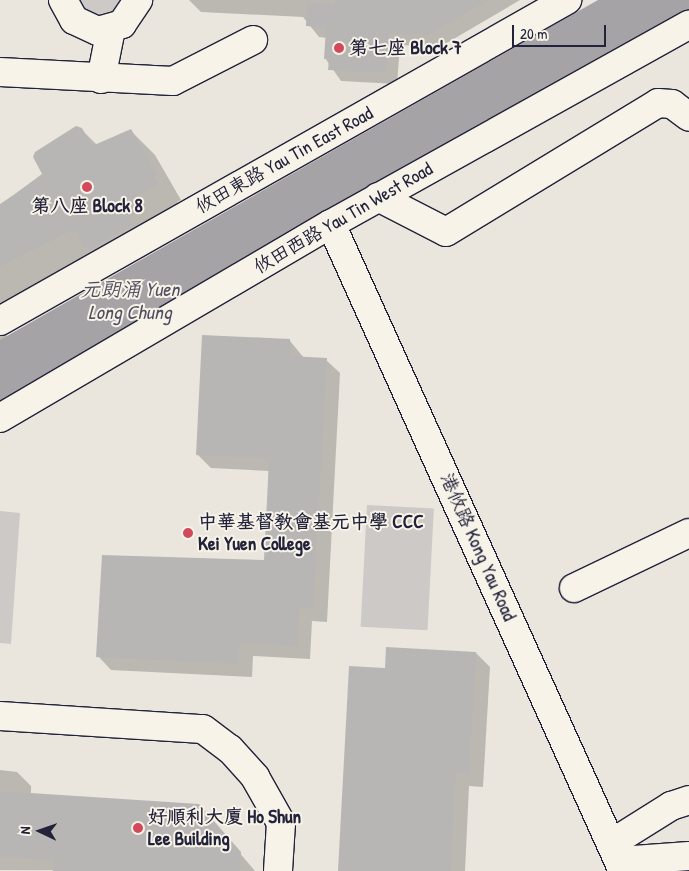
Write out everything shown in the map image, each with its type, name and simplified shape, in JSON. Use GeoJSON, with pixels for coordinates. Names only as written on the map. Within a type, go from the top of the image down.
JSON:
{"type":"FeatureCollection","features":[{"type":"Feature","properties":{"kind":"street"},"geometry":{"type":"LineString","coordinates":[[63,0],[74,20],[85,28],[111,29],[131,16],[138,0]]}},
{"type":"Feature","properties":{"kind":"street","name":"攸田東路 Yau Tin East Road"},"geometry":{"type":"LineString","coordinates":[[0,321],[567,0]]}},
{"type":"Feature","properties":{"kind":"street","name":"攸田西路 Yau Tin West Road"},"geometry":{"type":"LineString","coordinates":[[0,418],[378,197],[689,25]]}},
{"type":"Feature","properties":{"kind":"street"},"geometry":{"type":"LineString","coordinates":[[101,80],[111,29]]}},
{"type":"Feature","properties":{"kind":"street"},"geometry":{"type":"LineString","coordinates":[[0,72],[101,80],[174,81],[253,40]]}},
{"type":"Feature","properties":{"kind":"street"},"geometry":{"type":"LineString","coordinates":[[378,197],[446,232],[658,103],[672,104],[689,117]]}},
{"type":"Feature","properties":{"kind":"street","name":"港攸路 Kong Yau Road"},"geometry":{"type":"LineString","coordinates":[[331,224],[619,858]]}},
{"type":"Feature","properties":{"kind":"street"},"geometry":{"type":"LineString","coordinates":[[574,588],[689,533]]}},
{"type":"Feature","properties":{"kind":"street"},"geometry":{"type":"LineString","coordinates":[[0,716],[203,729],[255,776],[281,823],[278,871]]}},
{"type":"Feature","properties":{"kind":"street"},"geometry":{"type":"LineString","coordinates":[[619,858],[671,806],[689,800]]}},
{"type":"Feature","properties":{"kind":"street"},"geometry":{"type":"LineString","coordinates":[[619,858],[689,856]]}},
{"type":"Feature","properties":{"kind":"shaded area"},"geometry":{"type":"Polygon","coordinates":[[[76,0],[126,0],[115,15],[91,18],[76,0]]]}},
{"type":"Feature","properties":{"kind":"shaded area"},"geometry":{"type":"Polygon","coordinates":[[[367,505],[434,509],[428,630],[361,627],[367,505]]]}},
{"type":"Feature","properties":{"kind":"shaded area"},"geometry":{"type":"Polygon","coordinates":[[[0,511],[20,513],[11,644],[0,643],[0,511]]]}},
{"type":"Feature","properties":{"kind":"water","name":"元朗涌 Yuen Long Chung"},"geometry":{"type":"Polygon","coordinates":[[[598,0],[689,0],[689,13],[0,406],[0,340],[598,0]]]}},
{"type":"Feature","properties":{"kind":"building","name":"第七座 Block 7"},"geometry":{"type":"Polygon","coordinates":[[[335,0],[489,0],[428,35],[389,33],[386,73],[328,70],[329,59],[324,59],[326,28],[306,26],[307,2],[335,4],[335,0]]]}},
{"type":"Feature","properties":{"kind":"building","name":"第八座 Block 8"},"geometry":{"type":"Polygon","coordinates":[[[76,126],[82,128],[92,146],[131,129],[158,175],[153,177],[158,184],[125,203],[132,225],[90,249],[84,247],[74,230],[0,267],[0,205],[42,174],[33,157],[35,152],[76,126]]]}},
{"type":"Feature","properties":{"kind":"building"},"geometry":{"type":"Polygon","coordinates":[[[202,335],[290,339],[290,356],[327,358],[313,609],[299,608],[297,646],[240,643],[238,664],[96,657],[102,555],[264,560],[269,459],[196,455],[202,335]]]}},
{"type":"Feature","properties":{"kind":"building"},"geometry":{"type":"Polygon","coordinates":[[[386,647],[476,652],[469,774],[456,773],[451,871],[338,871],[349,666],[385,668],[386,647]]]}},
{"type":"Feature","properties":{"kind":"building","name":"好順利大廈 Ho Shun Lee Building"},"geometry":{"type":"Polygon","coordinates":[[[0,791],[199,804],[241,852],[240,871],[53,871],[54,860],[0,857],[0,791]]]}},
{"type":"Feature","properties":{"kind":"place","name":"第七座 Block 7"},"geometry":{"type":"Point","coordinates":[339,48]}},
{"type":"Feature","properties":{"kind":"place","name":"第八座 Block 8"},"geometry":{"type":"Point","coordinates":[87,187]}},
{"type":"Feature","properties":{"kind":"place","name":"中華基督教會基元中學 CCC Kei Yuen College"},"geometry":{"type":"Point","coordinates":[188,533]}},
{"type":"Feature","properties":{"kind":"place","name":"好順利大廈 Ho Shun Lee Building"},"geometry":{"type":"Point","coordinates":[138,828]}}]}
